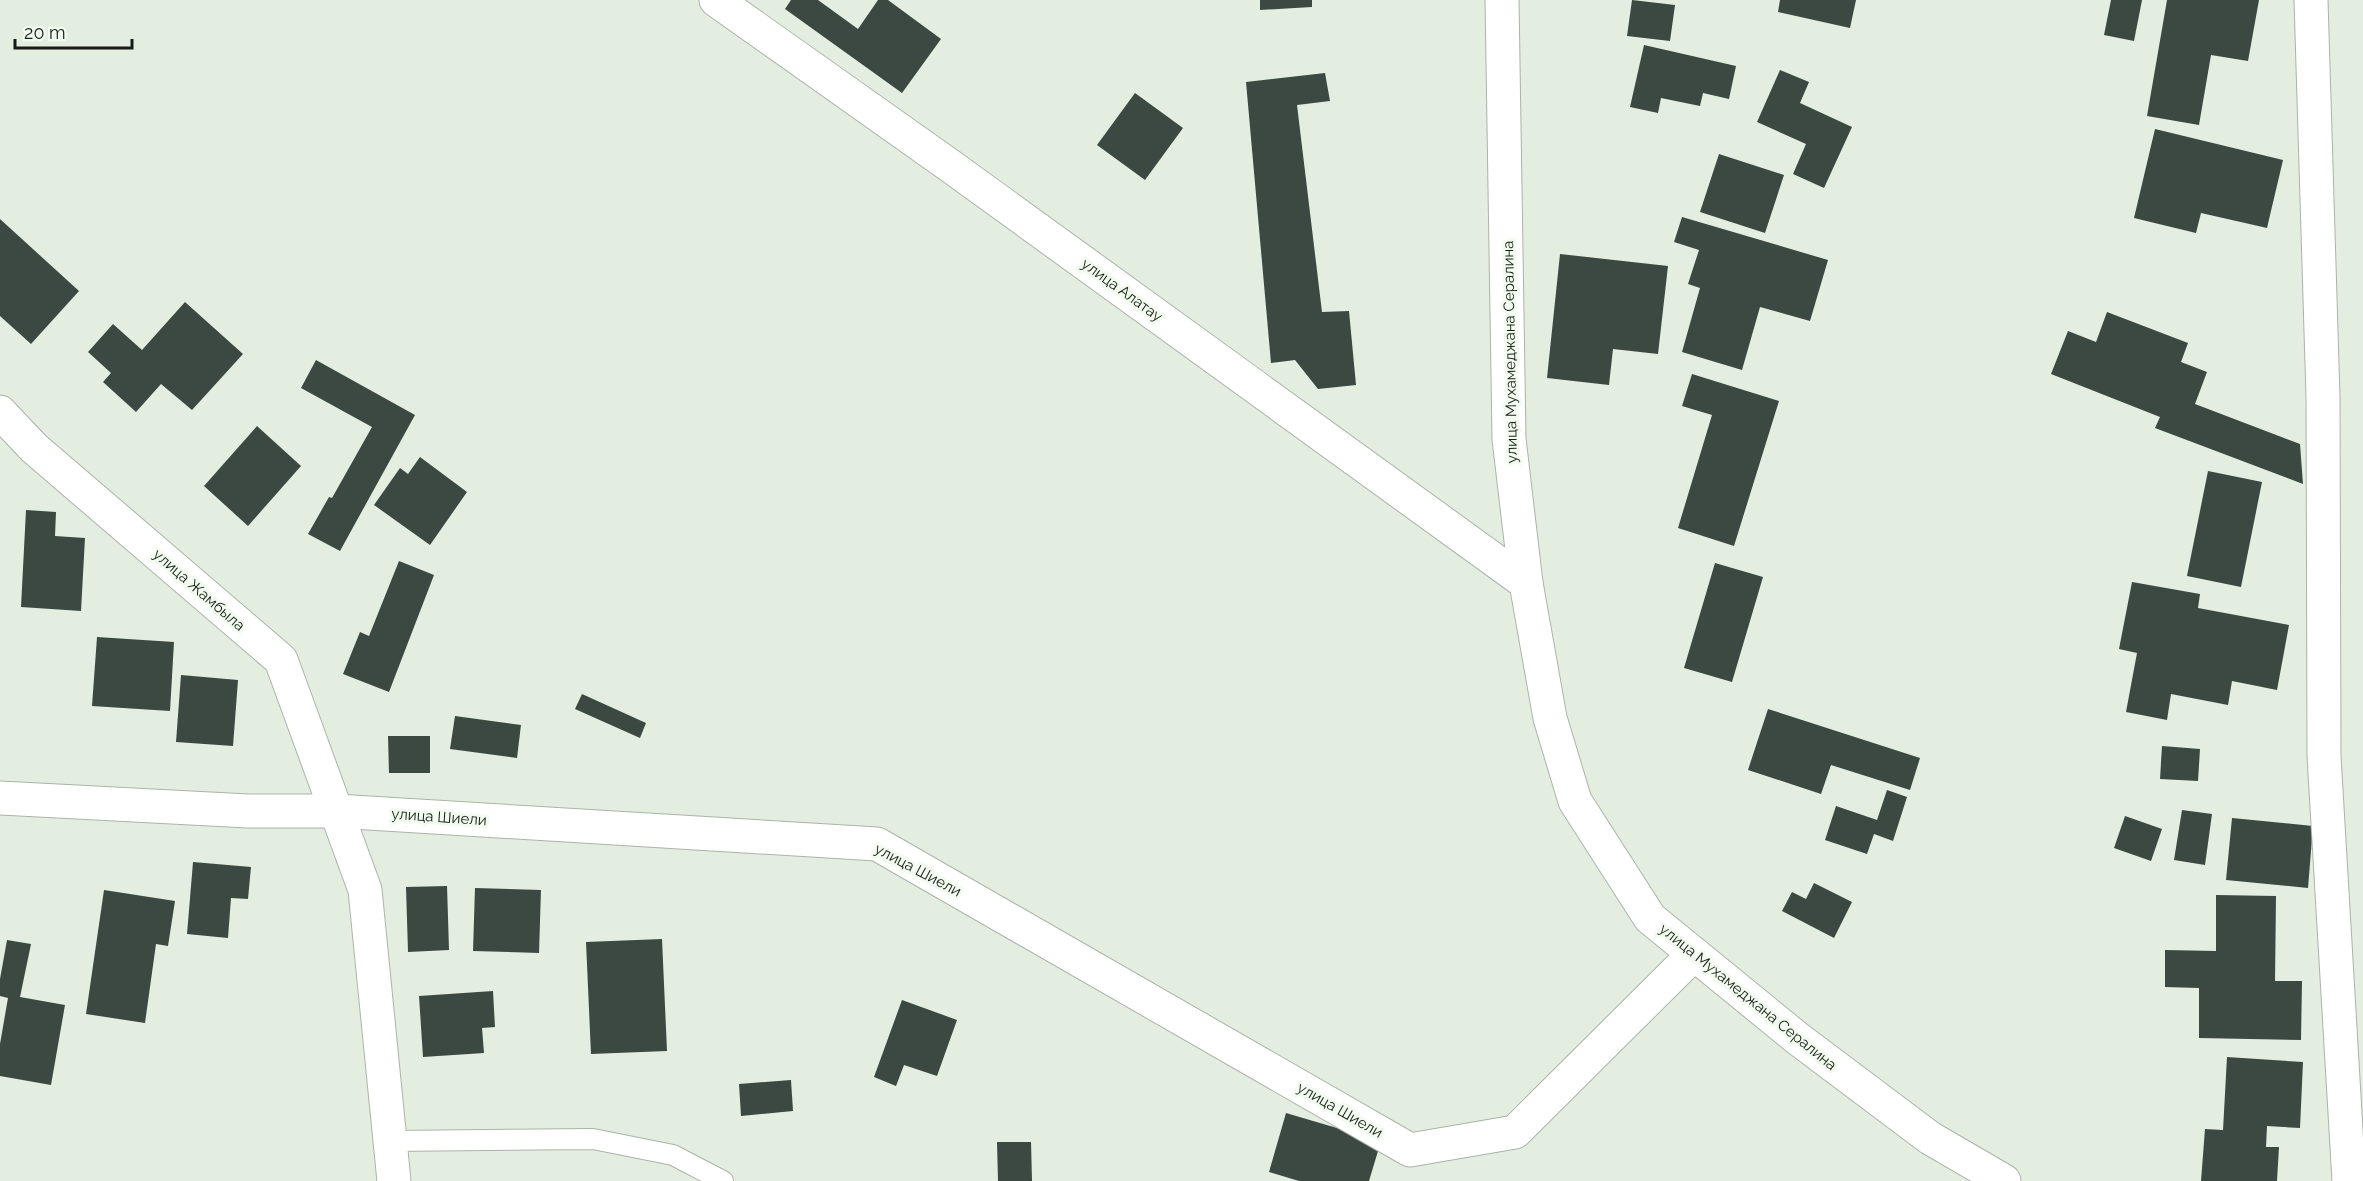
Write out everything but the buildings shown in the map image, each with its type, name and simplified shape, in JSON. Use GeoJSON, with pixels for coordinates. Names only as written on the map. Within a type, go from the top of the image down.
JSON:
{"type":"FeatureCollection","features":[{"type":"Feature","properties":{"kind":"street","name":"улица Алатау"},"geometry":{"type":"LineString","coordinates":[[716,0],[950,165],[1526,583]]}},
{"type":"Feature","properties":{"kind":"street"},"geometry":{"type":"LineString","coordinates":[[2311,0],[2323,397],[2324,756],[2349,1181]]}},
{"type":"Feature","properties":{"kind":"street","name":"улица Мухамеджана Сералина"},"geometry":{"type":"LineString","coordinates":[[1497,4],[1509,440],[1526,583],[1551,718],[1575,801],[1650,918],[1797,1038],[1930,1138],[2004,1181]]}},
{"type":"Feature","properties":{"kind":"street","name":"улица Жамбыла"},"geometry":{"type":"LineString","coordinates":[[0,412],[34,448],[281,660],[365,890],[394,1181]]}},
{"type":"Feature","properties":{"kind":"street","name":"улица Шиели"},"geometry":{"type":"LineString","coordinates":[[0,798],[248,811],[336,811],[877,844],[1410,1150],[1515,1132],[1694,954]]}},
{"type":"Feature","properties":{"kind":"lane"},"geometry":{"type":"LineString","coordinates":[[390,1141],[593,1139],[673,1155],[723,1181]]}}]}
